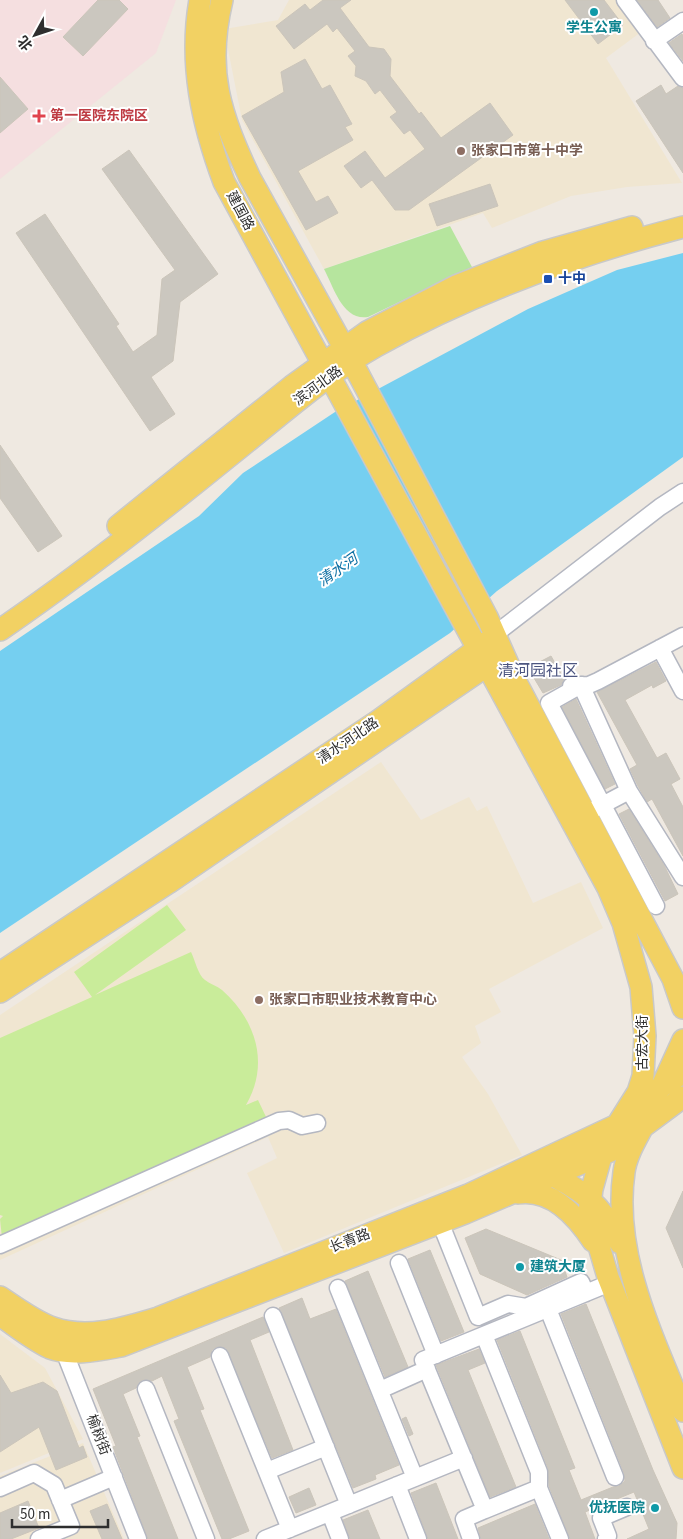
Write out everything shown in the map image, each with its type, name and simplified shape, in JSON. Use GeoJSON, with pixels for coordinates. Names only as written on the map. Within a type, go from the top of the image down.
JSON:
{"type":"FeatureCollection","features":[{"type":"Feature","properties":{"kind":"main road","name":"建国路"},"geometry":{"type":"LineString","coordinates":[[200,0],[196,23],[195,61],[202,112],[211,147],[224,182],[467,630]]}},
{"type":"Feature","properties":{"kind":"main road","name":"建国路"},"geometry":{"type":"LineString","coordinates":[[222,0],[217,21],[214,65],[218,101],[250,178],[348,355],[491,626]]}},
{"type":"Feature","properties":{"kind":"main road","name":"滨河北路"},"geometry":{"type":"LineString","coordinates":[[0,613],[90,549],[348,355],[367,332],[456,286],[543,252],[683,214]]}},
{"type":"Feature","properties":{"kind":"main road","name":"滨河北路"},"geometry":{"type":"LineString","coordinates":[[348,355],[375,347],[467,300],[549,266],[683,227]]}},
{"type":"Feature","properties":{"kind":"main road","name":"滨河北路"},"geometry":{"type":"LineString","coordinates":[[0,630],[98,560],[327,369]]}},
{"type":"Feature","properties":{"kind":"main road","name":"清水河北路"},"geometry":{"type":"LineString","coordinates":[[489,657],[491,626]]}},
{"type":"Feature","properties":{"kind":"main road","name":"古宏大街"},"geometry":{"type":"LineString","coordinates":[[467,630],[530,708],[594,810],[678,988],[683,1008]]}},
{"type":"Feature","properties":{"kind":"main road","name":"清水河北路"},"geometry":{"type":"LineString","coordinates":[[0,974],[378,721],[489,657]]}},
{"type":"Feature","properties":{"kind":"main road","name":"清水河北路"},"geometry":{"type":"LineString","coordinates":[[0,992],[168,882],[489,657]]}},
{"type":"Feature","properties":{"kind":"main road","name":"古宏大街"},"geometry":{"type":"LineString","coordinates":[[489,657],[611,893],[634,956],[641,987],[643,1076],[638,1092],[604,1146],[589,1212],[610,1282],[683,1468]]}},
{"type":"Feature","properties":{"kind":"main road"},"geometry":{"type":"LineString","coordinates":[[643,1018],[653,1049],[676,1076]]}},
{"type":"Feature","properties":{"kind":"main road","name":"古宏大街"},"geometry":{"type":"LineString","coordinates":[[683,1040],[676,1076],[643,1125],[629,1154],[624,1172],[623,1229],[628,1259],[652,1333],[683,1411]]}},
{"type":"Feature","properties":{"kind":"main road","name":"长青路"},"geometry":{"type":"LineString","coordinates":[[0,1297],[52,1328],[66,1340],[92,1351],[121,1346],[510,1185],[617,1125],[676,1076]]}},
{"type":"Feature","properties":{"kind":"main road","name":"长青路"},"geometry":{"type":"LineString","coordinates":[[510,1185],[551,1176],[610,1150],[683,1097]]}},
{"type":"Feature","properties":{"kind":"main road"},"geometry":{"type":"LineString","coordinates":[[551,1176],[576,1188],[591,1200],[611,1222],[628,1259]]}},
{"type":"Feature","properties":{"kind":"main road"},"geometry":{"type":"LineString","coordinates":[[510,1185],[529,1192],[542,1193],[581,1222],[600,1251]]}},
{"type":"Feature","properties":{"kind":"main road","name":"长青路"},"geometry":{"type":"LineString","coordinates":[[0,1315],[50,1348],[66,1340]]}},
{"type":"Feature","properties":{"kind":"street"},"geometry":{"type":"LineString","coordinates":[[625,0],[683,78]]}},
{"type":"Feature","properties":{"kind":"street"},"geometry":{"type":"LineString","coordinates":[[654,41],[683,21]]}},
{"type":"Feature","properties":{"kind":"street","name":"清水河北路"},"geometry":{"type":"LineString","coordinates":[[491,626],[547,593],[683,492]]}},
{"type":"Feature","properties":{"kind":"street"},"geometry":{"type":"LineString","coordinates":[[530,708],[570,686],[589,685],[598,681],[683,636]]}},
{"type":"Feature","properties":{"kind":"street"},"geometry":{"type":"LineString","coordinates":[[660,648],[683,691]]}},
{"type":"Feature","properties":{"kind":"street"},"geometry":{"type":"LineString","coordinates":[[581,684],[628,791],[683,877]]}},
{"type":"Feature","properties":{"kind":"street"},"geometry":{"type":"LineString","coordinates":[[581,684],[549,703],[594,810],[656,906]]}},
{"type":"Feature","properties":{"kind":"street"},"geometry":{"type":"LineString","coordinates":[[594,810],[628,791]]}},
{"type":"Feature","properties":{"kind":"street"},"geometry":{"type":"LineString","coordinates":[[0,1245],[280,1121],[289,1120],[302,1126],[317,1123]]}},
{"type":"Feature","properties":{"kind":"street"},"geometry":{"type":"LineString","coordinates":[[437,1215],[478,1317],[508,1304],[526,1307],[580,1282],[586,1293]]}},
{"type":"Feature","properties":{"kind":"street"},"geometry":{"type":"LineString","coordinates":[[399,1263],[436,1355]]}},
{"type":"Feature","properties":{"kind":"street"},"geometry":{"type":"LineString","coordinates":[[485,1510],[423,1360],[610,1282]]}},
{"type":"Feature","properties":{"kind":"street"},"geometry":{"type":"LineString","coordinates":[[338,1288],[415,1478]]}},
{"type":"Feature","properties":{"kind":"street"},"geometry":{"type":"LineString","coordinates":[[548,1309],[615,1477]]}},
{"type":"Feature","properties":{"kind":"street"},"geometry":{"type":"LineString","coordinates":[[273,1316],[349,1505]]}},
{"type":"Feature","properties":{"kind":"street"},"geometry":{"type":"LineString","coordinates":[[484,1335],[539,1472],[539,1488],[560,1539]]}},
{"type":"Feature","properties":{"kind":"street","name":"榆树街"},"geometry":{"type":"LineString","coordinates":[[66,1340],[138,1539]]}},
{"type":"Feature","properties":{"kind":"street"},"geometry":{"type":"LineString","coordinates":[[220,1356],[290,1529]]}},
{"type":"Feature","properties":{"kind":"street"},"geometry":{"type":"LineString","coordinates":[[380,1390],[427,1369]]}},
{"type":"Feature","properties":{"kind":"street"},"geometry":{"type":"LineString","coordinates":[[146,1389],[206,1539]]}},
{"type":"Feature","properties":{"kind":"street"},"geometry":{"type":"LineString","coordinates":[[267,1472],[326,1447]]}},
{"type":"Feature","properties":{"kind":"street"},"geometry":{"type":"LineString","coordinates":[[266,1539],[464,1458]]}},
{"type":"Feature","properties":{"kind":"street"},"geometry":{"type":"LineString","coordinates":[[0,1488],[34,1473],[54,1485],[71,1526],[40,1539]]}},
{"type":"Feature","properties":{"kind":"street"},"geometry":{"type":"LineString","coordinates":[[60,1500],[114,1477]]}},
{"type":"Feature","properties":{"kind":"street"},"geometry":{"type":"LineString","coordinates":[[397,1485],[418,1539]]}},
{"type":"Feature","properties":{"kind":"street"},"geometry":{"type":"LineString","coordinates":[[471,1539],[464,1518],[539,1488]]}},
{"type":"Feature","properties":{"kind":"street"},"geometry":{"type":"LineString","coordinates":[[606,1539],[608,1536],[601,1518],[626,1507]]}},
{"type":"Feature","properties":{"kind":"street"},"geometry":{"type":"LineString","coordinates":[[330,1513],[340,1539]]}},
{"type":"Feature","properties":{"kind":"shaded area","name":"第一医院东院区"},"geometry":{"type":"Polygon","coordinates":[[[0,0],[176,0],[156,53],[0,179],[0,0]]]}},
{"type":"Feature","properties":{"kind":"shaded area","name":"张家口市第十中学"},"geometry":{"type":"Polygon","coordinates":[[[289,0],[618,0],[641,32],[606,58],[682,183],[627,187],[571,196],[492,228],[483,213],[324,269],[242,120],[224,29],[278,20],[289,0]]]}},
{"type":"Feature","properties":{"kind":"shaded area","name":"张家口市职业技术教育中心"},"geometry":{"type":"Polygon","coordinates":[[[381,762],[421,820],[469,797],[477,811],[487,806],[533,903],[581,882],[603,928],[489,989],[501,1012],[475,1026],[481,1043],[462,1057],[488,1094],[522,1155],[284,1253],[247,1173],[277,1158],[268,1137],[0,1260],[0,1015],[381,762]]]}},
{"type":"Feature","properties":{"kind":"shaded area"},"geometry":{"type":"Polygon","coordinates":[[[0,1334],[45,1368],[83,1439],[0,1473],[0,1334]]]}},
{"type":"Feature","properties":{"kind":"shaded area"},"geometry":{"type":"Polygon","coordinates":[[[83,1443],[124,1539],[0,1539],[0,1476],[83,1443]]]}},
{"type":"Feature","properties":{"kind":"green space"},"geometry":{"type":"Polygon","coordinates":[[[450,226],[472,267],[368,317],[359,317],[352,314],[340,302],[324,269],[450,226]]]}},
{"type":"Feature","properties":{"kind":"green space"},"geometry":{"type":"Polygon","coordinates":[[[167,905],[186,930],[95,995],[191,952],[203,978],[222,990],[234,1002],[251,1029],[256,1043],[258,1059],[253,1090],[246,1105],[258,1100],[267,1119],[2,1238],[0,1219],[3,1216],[0,1215],[0,1038],[92,997],[74,972],[167,905]]]}},
{"type":"Feature","properties":{"kind":"water","name":"清水河"},"geometry":{"type":"Polygon","coordinates":[[[683,253],[683,457],[497,591],[450,633],[0,933],[0,651],[199,516],[243,473],[335,412],[528,309],[617,270],[683,253]]]}},
{"type":"Feature","properties":{"kind":"building"},"geometry":{"type":"Polygon","coordinates":[[[98,0],[119,0],[128,9],[83,56],[63,37],[98,0]]]}},
{"type":"Feature","properties":{"kind":"building"},"geometry":{"type":"Polygon","coordinates":[[[323,0],[351,0],[340,8],[369,47],[384,49],[391,59],[390,76],[419,114],[421,112],[441,138],[490,103],[513,135],[409,210],[395,210],[372,180],[361,188],[344,166],[365,151],[385,178],[425,149],[410,130],[404,134],[390,117],[397,112],[380,90],[375,94],[366,81],[355,76],[356,66],[348,56],[355,51],[337,28],[333,32],[327,24],[294,49],[276,26],[305,4],[310,10],[323,0]]]}},
{"type":"Feature","properties":{"kind":"building","name":"学生公寓"},"geometry":{"type":"Polygon","coordinates":[[[565,0],[604,0],[623,25],[598,44],[565,0]]]}},
{"type":"Feature","properties":{"kind":"building"},"geometry":{"type":"Polygon","coordinates":[[[637,0],[658,0],[670,18],[657,27],[637,0]]]}},
{"type":"Feature","properties":{"kind":"building"},"geometry":{"type":"Polygon","coordinates":[[[682,34],[683,36],[683,61],[669,43],[682,34]]]}},
{"type":"Feature","properties":{"kind":"building"},"geometry":{"type":"Polygon","coordinates":[[[305,59],[322,89],[330,85],[352,124],[345,127],[353,140],[298,171],[316,202],[328,196],[338,213],[306,230],[242,116],[284,92],[281,72],[305,59]]]}},
{"type":"Feature","properties":{"kind":"building"},"geometry":{"type":"Polygon","coordinates":[[[0,77],[28,109],[0,133],[0,77]]]}},
{"type":"Feature","properties":{"kind":"building"},"geometry":{"type":"Polygon","coordinates":[[[661,85],[666,94],[678,86],[683,88],[683,173],[636,101],[661,85]]]}},
{"type":"Feature","properties":{"kind":"building"},"geometry":{"type":"Polygon","coordinates":[[[129,150],[218,274],[180,302],[173,361],[151,377],[175,414],[150,431],[16,233],[45,214],[119,324],[116,326],[133,352],[157,335],[162,279],[175,270],[102,169],[129,150]]]}},
{"type":"Feature","properties":{"kind":"building"},"geometry":{"type":"Polygon","coordinates":[[[490,184],[498,206],[437,226],[429,204],[490,184]]]}},
{"type":"Feature","properties":{"kind":"building"},"geometry":{"type":"Polygon","coordinates":[[[0,445],[62,536],[38,552],[0,498],[0,445]]]}},
{"type":"Feature","properties":{"kind":"building"},"geometry":{"type":"Polygon","coordinates":[[[551,656],[564,679],[561,685],[543,693],[528,668],[551,656]]]}},
{"type":"Feature","properties":{"kind":"building"},"geometry":{"type":"Polygon","coordinates":[[[656,662],[666,681],[653,688],[652,685],[625,700],[657,758],[666,753],[680,779],[671,784],[683,807],[683,856],[652,799],[647,802],[638,786],[630,769],[637,765],[597,692],[656,662]]]}},
{"type":"Feature","properties":{"kind":"building"},"geometry":{"type":"Polygon","coordinates":[[[576,699],[615,784],[605,789],[562,707],[576,699]]]}},
{"type":"Feature","properties":{"kind":"building"},"geometry":{"type":"Polygon","coordinates":[[[629,809],[664,865],[678,894],[665,901],[619,814],[629,809]]]}},
{"type":"Feature","properties":{"kind":"building"},"geometry":{"type":"Polygon","coordinates":[[[683,1191],[683,1268],[666,1228],[683,1191]]]}},
{"type":"Feature","properties":{"kind":"building","name":"建筑大厦"},"geometry":{"type":"Polygon","coordinates":[[[486,1229],[561,1260],[567,1277],[527,1295],[480,1274],[465,1238],[486,1229]]]}},
{"type":"Feature","properties":{"kind":"building"},"geometry":{"type":"Polygon","coordinates":[[[430,1250],[464,1332],[441,1341],[408,1259],[430,1250]]]}},
{"type":"Feature","properties":{"kind":"building"},"geometry":{"type":"Polygon","coordinates":[[[368,1271],[408,1367],[385,1377],[345,1281],[368,1271]]]}},
{"type":"Feature","properties":{"kind":"building"},"geometry":{"type":"Polygon","coordinates":[[[302,1298],[310,1319],[336,1309],[399,1465],[375,1475],[376,1479],[353,1488],[279,1308],[302,1298]]]}},
{"type":"Feature","properties":{"kind":"building"},"geometry":{"type":"Polygon","coordinates":[[[586,1304],[653,1470],[677,1523],[676,1539],[627,1539],[649,1529],[634,1492],[585,1512],[595,1539],[570,1539],[549,1486],[548,1468],[497,1340],[520,1331],[575,1468],[569,1470],[581,1500],[619,1486],[625,1481],[624,1473],[561,1314],[586,1304]]]}},
{"type":"Feature","properties":{"kind":"building"},"geometry":{"type":"Polygon","coordinates":[[[263,1317],[269,1332],[250,1340],[293,1450],[272,1458],[226,1348],[216,1347],[212,1350],[210,1357],[187,1367],[204,1409],[200,1410],[249,1531],[229,1539],[222,1539],[174,1421],[179,1419],[162,1376],[152,1381],[142,1380],[136,1388],[123,1394],[140,1436],[137,1437],[178,1539],[148,1539],[113,1447],[116,1446],[93,1389],[263,1317]]]}},
{"type":"Feature","properties":{"kind":"building"},"geometry":{"type":"Polygon","coordinates":[[[479,1349],[485,1363],[468,1370],[516,1487],[490,1497],[436,1365],[479,1349]]]}},
{"type":"Feature","properties":{"kind":"building"},"geometry":{"type":"Polygon","coordinates":[[[0,1375],[11,1393],[43,1382],[57,1391],[79,1448],[83,1446],[87,1457],[56,1470],[39,1427],[0,1452],[0,1375]]]}},
{"type":"Feature","properties":{"kind":"building"},"geometry":{"type":"Polygon","coordinates":[[[406,1417],[413,1434],[409,1436],[402,1419],[406,1417]]]}},
{"type":"Feature","properties":{"kind":"building"},"geometry":{"type":"Polygon","coordinates":[[[436,1483],[458,1539],[428,1539],[411,1493],[436,1483]]]}},
{"type":"Feature","properties":{"kind":"building"},"geometry":{"type":"Polygon","coordinates":[[[309,1488],[316,1505],[296,1513],[289,1497],[309,1488]]]}},
{"type":"Feature","properties":{"kind":"building"},"geometry":{"type":"Polygon","coordinates":[[[28,1501],[39,1528],[11,1539],[0,1539],[0,1513],[28,1501]]]}},
{"type":"Feature","properties":{"kind":"building"},"geometry":{"type":"Polygon","coordinates":[[[107,1504],[122,1539],[102,1539],[90,1511],[107,1504]]]}},
{"type":"Feature","properties":{"kind":"building"},"geometry":{"type":"Polygon","coordinates":[[[535,1504],[549,1539],[481,1539],[478,1528],[535,1504]]]}},
{"type":"Feature","properties":{"kind":"building"},"geometry":{"type":"Polygon","coordinates":[[[368,1510],[380,1539],[350,1539],[343,1520],[368,1510]]]}},
{"type":"Feature","properties":{"kind":"place","name":"学生公寓"},"geometry":{"type":"Point","coordinates":[594,12]}},
{"type":"Feature","properties":{"kind":"place","name":"第一医院东院区"},"geometry":{"type":"Point","coordinates":[39,116]}},
{"type":"Feature","properties":{"kind":"place","name":"张家口市第十中学"},"geometry":{"type":"Point","coordinates":[461,151]}},
{"type":"Feature","properties":{"kind":"place","name":"十中"},"geometry":{"type":"Point","coordinates":[548,279]}},
{"type":"Feature","properties":{"kind":"place","name":"张家口市职业技术教育中心"},"geometry":{"type":"Point","coordinates":[259,1000]}},
{"type":"Feature","properties":{"kind":"place","name":"建筑大厦"},"geometry":{"type":"Point","coordinates":[520,1267]}},
{"type":"Feature","properties":{"kind":"place","name":"优抚医院"},"geometry":{"type":"Point","coordinates":[655,1508]}},
{"type":"Feature","properties":{"kind":"district","name":"清河园社区"},"geometry":{"type":"Point","coordinates":[538,671]}}]}
